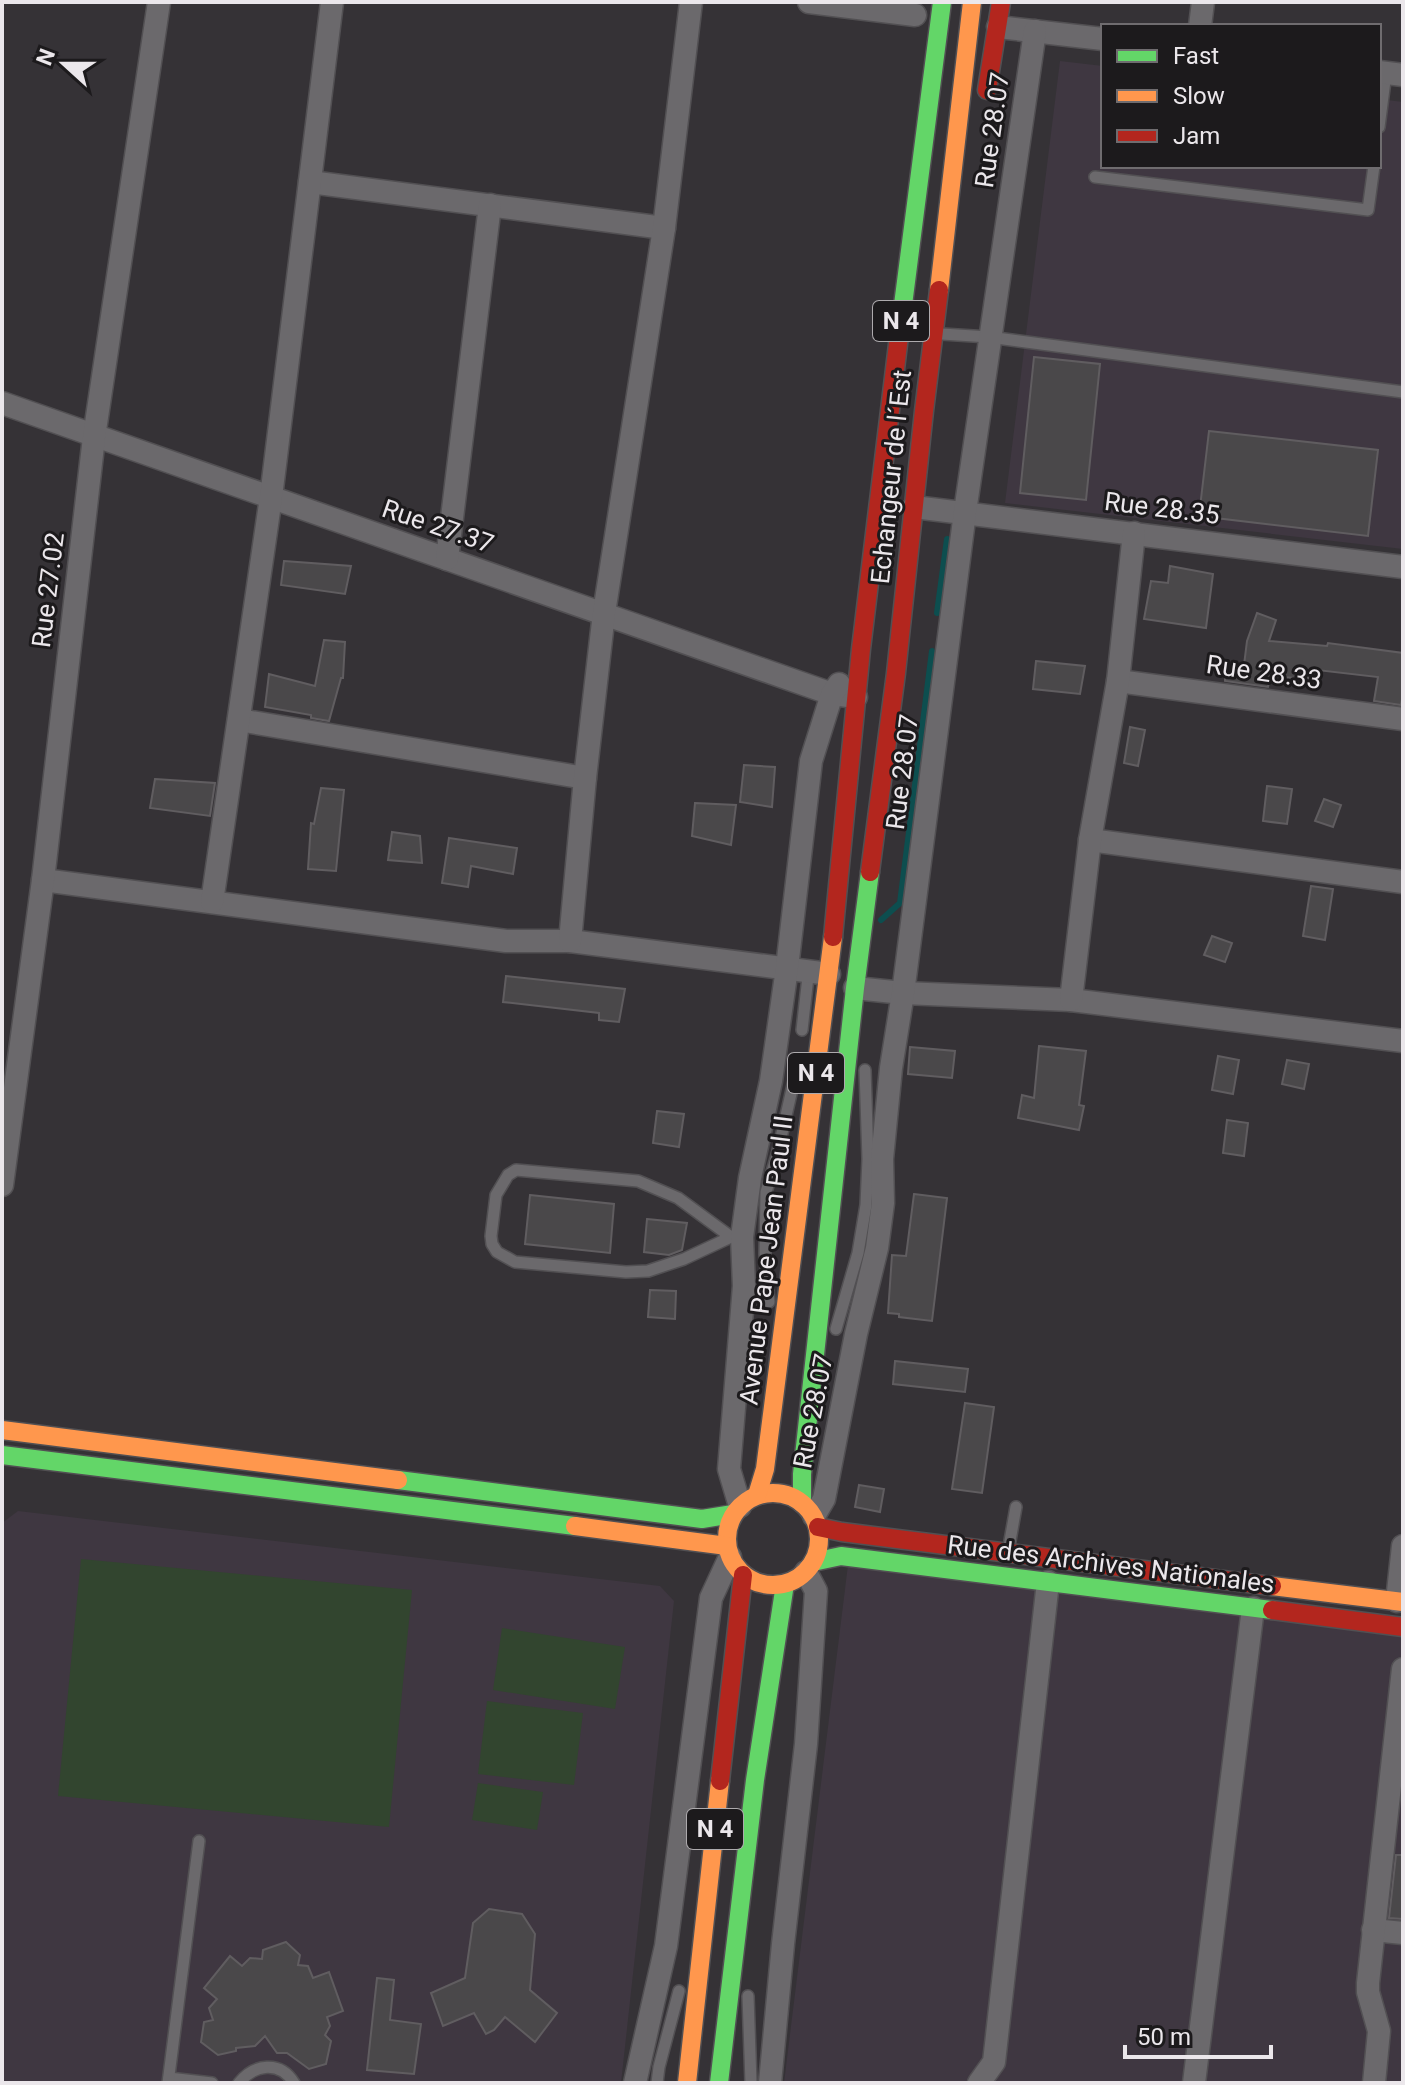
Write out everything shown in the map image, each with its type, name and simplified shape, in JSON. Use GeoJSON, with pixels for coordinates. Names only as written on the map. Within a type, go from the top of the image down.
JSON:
{"type":"FeatureCollection","features":[{"type":"Feature","properties":{"kind":"main road","name":"Echangeur de l´Est"},"geometry":{"type":"LineString","coordinates":[[861,649],[942,2]]}},
{"type":"Feature","properties":{"kind":"main road","name":"Echangeur de l´Est"},"geometry":{"type":"LineString","coordinates":[[896,673],[972,2]]}},
{"type":"Feature","properties":{"kind":"main road"},"geometry":{"type":"LineString","coordinates":[[985,101],[1001,2]]}},
{"type":"Feature","properties":{"kind":"main road"},"geometry":{"type":"LineString","coordinates":[[886,445],[894,256],[900,193]]}},
{"type":"Feature","properties":{"kind":"main road"},"geometry":{"type":"LineString","coordinates":[[924,411],[966,205]]}},
{"type":"Feature","properties":{"kind":"main road","name":"Avenue Pape Jean Paul II"},"geometry":{"type":"LineString","coordinates":[[687,2083],[734,1561],[729,1524],[745,1504],[767,1453],[809,969],[856,697],[861,649]]}},
{"type":"Feature","properties":{"kind":"main road","name":"N 4"},"geometry":{"type":"LineString","coordinates":[[719,2083],[755,1780],[802,1576],[820,1543],[810,1514],[803,1458],[869,989],[896,673]]}},
{"type":"Feature","properties":{"kind":"main road"},"geometry":{"type":"LineString","coordinates":[[2,1430],[702,1519],[778,1492],[788,1495],[810,1514]]}},
{"type":"Feature","properties":{"kind":"main road"},"geometry":{"type":"LineString","coordinates":[[2,1455],[734,1561],[763,1584],[802,1576]]}},
{"type":"Feature","properties":{"kind":"main road","name":"Rue des Archives Nationales"},"geometry":{"type":"LineString","coordinates":[[810,1514],[842,1532],[1400,1601]]}},
{"type":"Feature","properties":{"kind":"main road","name":"Rue des Archives Nationales"},"geometry":{"type":"LineString","coordinates":[[802,1576],[841,1556],[1403,1627]]}},
{"type":"Feature","properties":{"kind":"street","name":"Rue 27.02"},"geometry":{"type":"LineString","coordinates":[[2,1185],[43,880],[94,437],[159,2]]}},
{"type":"Feature","properties":{"kind":"street"},"geometry":{"type":"LineString","coordinates":[[212,902],[271,497],[332,2]]}},
{"type":"Feature","properties":{"kind":"street"},"geometry":{"type":"LineString","coordinates":[[570,941],[604,613],[664,228],[691,2]]}},
{"type":"Feature","properties":{"kind":"street"},"geometry":{"type":"LineString","coordinates":[[809,2],[915,15]]}},
{"type":"Feature","properties":{"kind":"street"},"geometry":{"type":"LineString","coordinates":[[1200,24],[1203,2]]}},
{"type":"Feature","properties":{"kind":"street"},"geometry":{"type":"LineString","coordinates":[[998,27],[1101,39]]}},
{"type":"Feature","properties":{"kind":"street","name":"Rue 28.07"},"geometry":{"type":"LineString","coordinates":[[810,1514],[824,1499],[856,1334],[877,1248],[883,1203],[882,1159],[889,1083],[989,337],[1035,31]]}},
{"type":"Feature","properties":{"kind":"street"},"geometry":{"type":"LineString","coordinates":[[310,182],[664,228]]}},
{"type":"Feature","properties":{"kind":"street"},"geometry":{"type":"LineString","coordinates":[[447,559],[490,205]]}},
{"type":"Feature","properties":{"kind":"street","name":"Rue 27.37"},"geometry":{"type":"LineString","coordinates":[[2,403],[832,694],[856,697]]}},
{"type":"Feature","properties":{"kind":"street","name":"Rue 28.35"},"geometry":{"type":"LineString","coordinates":[[914,507],[1403,567]]}},
{"type":"Feature","properties":{"kind":"street"},"geometry":{"type":"LineString","coordinates":[[1071,1000],[1090,840],[1118,681],[1134,533]]}},
{"type":"Feature","properties":{"kind":"street"},"geometry":{"type":"LineString","coordinates":[[745,1504],[729,1469],[744,1286],[737,1237],[771,1081],[809,969],[811,761],[832,694],[861,649]]}},
{"type":"Feature","properties":{"kind":"street","name":"Rue 28.33"},"geometry":{"type":"LineString","coordinates":[[1118,681],[1403,719]]}},
{"type":"Feature","properties":{"kind":"street"},"geometry":{"type":"LineString","coordinates":[[239,720],[585,778]]}},
{"type":"Feature","properties":{"kind":"street"},"geometry":{"type":"LineString","coordinates":[[1090,840],[1403,882]]}},
{"type":"Feature","properties":{"kind":"street"},"geometry":{"type":"LineString","coordinates":[[43,880],[506,941],[570,941],[809,969]]}},
{"type":"Feature","properties":{"kind":"street"},"geometry":{"type":"LineString","coordinates":[[869,989],[1071,1000],[1403,1041]]}},
{"type":"Feature","properties":{"kind":"street"},"geometry":{"type":"LineString","coordinates":[[1400,1601],[1403,1546]]}},
{"type":"Feature","properties":{"kind":"street"},"geometry":{"type":"LineString","coordinates":[[635,2083],[666,1946],[711,1598],[734,1561]]}},
{"type":"Feature","properties":{"kind":"street"},"geometry":{"type":"LineString","coordinates":[[770,2083],[806,1744],[816,1591],[802,1576]]}},
{"type":"Feature","properties":{"kind":"street"},"geometry":{"type":"LineString","coordinates":[[979,2083],[994,2062],[1048,1582]]}},
{"type":"Feature","properties":{"kind":"street"},"geometry":{"type":"LineString","coordinates":[[1194,2083],[1253,1608]]}},
{"type":"Feature","properties":{"kind":"street"},"geometry":{"type":"LineString","coordinates":[[1374,2083],[1379,2031],[1368,1983],[1403,1669]]}},
{"type":"Feature","properties":{"kind":"street"},"geometry":{"type":"LineString","coordinates":[[1373,1930],[1403,1933]]}},
{"type":"Feature","properties":{"kind":"lane"},"geometry":{"type":"LineString","coordinates":[[1381,116],[1389,73]]}},
{"type":"Feature","properties":{"kind":"lane"},"geometry":{"type":"LineString","coordinates":[[1095,177],[1368,210],[1374,168]]}},
{"type":"Feature","properties":{"kind":"lane"},"geometry":{"type":"LineString","coordinates":[[942,334],[989,337],[1403,392]]}},
{"type":"Feature","properties":{"kind":"lane"},"geometry":{"type":"LineString","coordinates":[[892,797],[896,673]]}},
{"type":"Feature","properties":{"kind":"lane"},"geometry":{"type":"LineString","coordinates":[[843,725],[856,697]]}},
{"type":"Feature","properties":{"kind":"lane"},"geometry":{"type":"LineString","coordinates":[[801,1041],[809,969]]}},
{"type":"Feature","properties":{"kind":"lane"},"geometry":{"type":"LineString","coordinates":[[770,1312],[765,1254],[766,1192],[799,1055]]}},
{"type":"Feature","properties":{"kind":"lane"},"geometry":{"type":"LineString","coordinates":[[834,1336],[858,1253],[866,1205],[866,1063]]}},
{"type":"Feature","properties":{"kind":"lane"},"geometry":{"type":"LineString","coordinates":[[516,1170],[638,1181],[678,1198],[737,1237],[669,1265],[648,1271],[626,1272],[515,1262],[497,1252],[491,1236],[496,1195],[508,1175],[516,1170]]}},
{"type":"Feature","properties":{"kind":"lane"},"geometry":{"type":"LineString","coordinates":[[810,1514],[823,1396]]}},
{"type":"Feature","properties":{"kind":"lane"},"geometry":{"type":"LineString","coordinates":[[745,1504],[751,1474]]}},
{"type":"Feature","properties":{"kind":"lane"},"geometry":{"type":"LineString","coordinates":[[1008,1553],[1016,1507]]}},
{"type":"Feature","properties":{"kind":"lane"},"geometry":{"type":"LineString","coordinates":[[696,1892],[734,1561]]}},
{"type":"Feature","properties":{"kind":"lane"},"geometry":{"type":"LineString","coordinates":[[199,1841],[168,2080],[212,2083]]}},
{"type":"Feature","properties":{"kind":"lane"},"geometry":{"type":"LineString","coordinates":[[657,2083],[683,1976]]}},
{"type":"Feature","properties":{"kind":"lane"},"geometry":{"type":"LineString","coordinates":[[748,1981],[751,2083]]}},
{"type":"Feature","properties":{"kind":"lane"},"geometry":{"type":"LineString","coordinates":[[239,2083],[246,2074],[267,2067],[279,2069],[294,2083]]}},
{"type":"Feature","properties":{"kind":"shaded area"},"geometry":{"type":"Polygon","coordinates":[[[1060,61],[1101,66],[1101,168],[1381,168],[1381,99],[1403,102],[1403,549],[1005,503],[1060,61]]]}},
{"type":"Feature","properties":{"kind":"shaded area"},"geometry":{"type":"Polygon","coordinates":[[[18,1511],[660,1586],[674,1601],[621,2083],[2,2083],[2,1523],[18,1511]]]}},
{"type":"Feature","properties":{"kind":"shaded area"},"geometry":{"type":"Polygon","coordinates":[[[848,1565],[1403,1635],[1403,2083],[784,2083],[848,1565]]]}},
{"type":"Feature","properties":{"kind":"green space"},"geometry":{"type":"Polygon","coordinates":[[[81,1559],[412,1590],[389,1827],[58,1796],[81,1559]]]}},
{"type":"Feature","properties":{"kind":"green space"},"geometry":{"type":"Polygon","coordinates":[[[502,1628],[625,1647],[615,1709],[493,1690],[502,1628]]]}},
{"type":"Feature","properties":{"kind":"green space"},"geometry":{"type":"Polygon","coordinates":[[[487,1701],[583,1713],[574,1785],[478,1774],[487,1701]]]}},
{"type":"Feature","properties":{"kind":"green space"},"geometry":{"type":"Polygon","coordinates":[[[478,1783],[543,1792],[537,1830],[472,1820],[478,1783]]]}},
{"type":"Feature","properties":{"kind":"building"},"geometry":{"type":"Polygon","coordinates":[[[1034,357],[1100,364],[1086,500],[1020,493],[1034,357]]]}},
{"type":"Feature","properties":{"kind":"building"},"geometry":{"type":"Polygon","coordinates":[[[1209,431],[1378,450],[1368,536],[1199,516],[1209,431]]]}},
{"type":"Feature","properties":{"kind":"building"},"geometry":{"type":"Polygon","coordinates":[[[284,561],[351,566],[345,594],[281,585],[284,561]]]}},
{"type":"Feature","properties":{"kind":"building"},"geometry":{"type":"Polygon","coordinates":[[[1170,566],[1213,574],[1206,628],[1144,619],[1151,581],[1168,583],[1170,566]]]}},
{"type":"Feature","properties":{"kind":"building"},"geometry":{"type":"Polygon","coordinates":[[[1257,613],[1276,620],[1269,641],[1327,646],[1328,643],[1403,653],[1401,705],[1374,701],[1378,677],[1309,669],[1308,679],[1270,676],[1268,687],[1225,681],[1225,675],[1243,673],[1247,641],[1257,613]]]}},
{"type":"Feature","properties":{"kind":"building"},"geometry":{"type":"Polygon","coordinates":[[[324,640],[345,642],[343,678],[329,721],[265,707],[269,674],[315,686],[324,640]]]}},
{"type":"Feature","properties":{"kind":"building"},"geometry":{"type":"Polygon","coordinates":[[[1036,661],[1085,666],[1080,694],[1033,689],[1036,661]]]}},
{"type":"Feature","properties":{"kind":"building"},"geometry":{"type":"Polygon","coordinates":[[[1130,727],[1145,730],[1138,766],[1124,763],[1130,727]]]}},
{"type":"Feature","properties":{"kind":"building"},"geometry":{"type":"Polygon","coordinates":[[[744,765],[775,767],[772,807],[740,802],[744,765]]]}},
{"type":"Feature","properties":{"kind":"building"},"geometry":{"type":"Polygon","coordinates":[[[155,779],[215,783],[210,816],[150,808],[155,779]]]}},
{"type":"Feature","properties":{"kind":"building"},"geometry":{"type":"Polygon","coordinates":[[[1267,786],[1292,789],[1287,824],[1263,821],[1267,786]]]}},
{"type":"Feature","properties":{"kind":"building"},"geometry":{"type":"Polygon","coordinates":[[[321,788],[344,790],[336,871],[308,869],[311,823],[314,824],[321,788]]]}},
{"type":"Feature","properties":{"kind":"building"},"geometry":{"type":"Polygon","coordinates":[[[1324,799],[1341,805],[1333,827],[1315,821],[1324,799]]]}},
{"type":"Feature","properties":{"kind":"building"},"geometry":{"type":"Polygon","coordinates":[[[695,803],[736,805],[731,845],[692,836],[695,803]]]}},
{"type":"Feature","properties":{"kind":"building"},"geometry":{"type":"Polygon","coordinates":[[[392,832],[420,836],[422,863],[388,860],[392,832]]]}},
{"type":"Feature","properties":{"kind":"building"},"geometry":{"type":"Polygon","coordinates":[[[449,838],[517,848],[513,874],[471,866],[468,887],[442,883],[449,838]]]}},
{"type":"Feature","properties":{"kind":"building"},"geometry":{"type":"Polygon","coordinates":[[[1311,886],[1333,889],[1325,940],[1303,936],[1311,886]]]}},
{"type":"Feature","properties":{"kind":"building"},"geometry":{"type":"Polygon","coordinates":[[[1212,936],[1232,943],[1225,962],[1204,955],[1212,936]]]}},
{"type":"Feature","properties":{"kind":"building"},"geometry":{"type":"Polygon","coordinates":[[[506,976],[625,989],[619,1022],[599,1020],[599,1013],[503,1002],[506,976]]]}},
{"type":"Feature","properties":{"kind":"building"},"geometry":{"type":"Polygon","coordinates":[[[1039,1046],[1086,1051],[1079,1105],[1084,1106],[1079,1130],[1018,1118],[1022,1095],[1034,1098],[1039,1046]]]}},
{"type":"Feature","properties":{"kind":"building"},"geometry":{"type":"Polygon","coordinates":[[[910,1047],[955,1051],[952,1078],[908,1074],[910,1047]]]}},
{"type":"Feature","properties":{"kind":"building"},"geometry":{"type":"Polygon","coordinates":[[[1218,1056],[1239,1060],[1233,1094],[1212,1090],[1218,1056]]]}},
{"type":"Feature","properties":{"kind":"building"},"geometry":{"type":"Polygon","coordinates":[[[1287,1060],[1309,1064],[1304,1089],[1282,1084],[1287,1060]]]}},
{"type":"Feature","properties":{"kind":"building"},"geometry":{"type":"Polygon","coordinates":[[[657,1111],[684,1114],[679,1147],[653,1143],[657,1111]]]}},
{"type":"Feature","properties":{"kind":"building"},"geometry":{"type":"Polygon","coordinates":[[[1227,1120],[1248,1123],[1244,1156],[1223,1153],[1227,1120]]]}},
{"type":"Feature","properties":{"kind":"building"},"geometry":{"type":"Polygon","coordinates":[[[914,1194],[947,1198],[932,1321],[888,1313],[892,1255],[906,1256],[914,1194]]]}},
{"type":"Feature","properties":{"kind":"building"},"geometry":{"type":"Polygon","coordinates":[[[530,1195],[614,1204],[610,1253],[525,1244],[530,1195]]]}},
{"type":"Feature","properties":{"kind":"building"},"geometry":{"type":"Polygon","coordinates":[[[647,1219],[687,1223],[682,1250],[669,1255],[644,1252],[647,1219]]]}},
{"type":"Feature","properties":{"kind":"building"},"geometry":{"type":"Polygon","coordinates":[[[650,1290],[676,1291],[675,1319],[648,1317],[650,1290]]]}},
{"type":"Feature","properties":{"kind":"building"},"geometry":{"type":"Polygon","coordinates":[[[895,1361],[968,1369],[965,1392],[893,1384],[895,1361]]]}},
{"type":"Feature","properties":{"kind":"building"},"geometry":{"type":"Polygon","coordinates":[[[965,1403],[994,1407],[982,1493],[952,1489],[965,1403]]]}},
{"type":"Feature","properties":{"kind":"building"},"geometry":{"type":"Polygon","coordinates":[[[859,1485],[884,1489],[880,1512],[855,1507],[859,1485]]]}},
{"type":"Feature","properties":{"kind":"building"},"geometry":{"type":"Polygon","coordinates":[[[1396,1855],[1403,1855],[1403,1919],[1389,1918],[1396,1855]]]}},
{"type":"Feature","properties":{"kind":"building"},"geometry":{"type":"Polygon","coordinates":[[[489,1909],[522,1914],[535,1934],[530,1990],[557,2013],[535,2042],[505,2017],[486,2034],[474,2013],[443,2026],[431,1993],[465,1978],[473,1923],[489,1909]]]}},
{"type":"Feature","properties":{"kind":"building"},"geometry":{"type":"Polygon","coordinates":[[[286,1942],[300,1955],[298,1965],[308,1966],[313,1978],[329,1972],[343,2011],[327,2017],[330,2026],[325,2035],[331,2041],[326,2064],[309,2069],[287,2053],[277,2053],[265,2036],[255,2046],[236,2048],[236,2051],[218,2055],[201,2042],[204,2022],[213,2020],[209,2008],[217,1999],[204,1988],[230,1956],[242,1966],[250,1958],[262,1959],[263,1950],[286,1942]]]}},
{"type":"Feature","properties":{"kind":"building"},"geometry":{"type":"Polygon","coordinates":[[[377,1978],[394,1980],[390,2020],[421,2024],[414,2074],[367,2070],[377,1978]]]}},
{"type":"Feature","properties":{"kind":"waterway"},"geometry":{"type":"LineString","coordinates":[[937,613],[947,539]]}},
{"type":"Feature","properties":{"kind":"waterway"},"geometry":{"type":"LineString","coordinates":[[881,920],[900,903],[932,651]]}},
{"type":"Feature","properties":{"kind":"traffic: fast"},"geometry":{"type":"LineString","coordinates":[[899,336],[942,2]]}},
{"type":"Feature","properties":{"kind":"traffic: fast"},"geometry":{"type":"LineString","coordinates":[[802,1503],[802,1474],[870,872]]}},
{"type":"Feature","properties":{"kind":"traffic: fast"},"geometry":{"type":"LineString","coordinates":[[2,1455],[575,1526]]}},
{"type":"Feature","properties":{"kind":"traffic: fast"},"geometry":{"type":"LineString","coordinates":[[398,1480],[702,1519],[733,1514]]}},
{"type":"Feature","properties":{"kind":"traffic: fast"},"geometry":{"type":"LineString","coordinates":[[813,1562],[841,1556],[1272,1610]]}},
{"type":"Feature","properties":{"kind":"traffic: fast"},"geometry":{"type":"LineString","coordinates":[[719,2083],[755,1780],[785,1584]]}},
{"type":"Feature","properties":{"kind":"traffic: slow"},"geometry":{"type":"LineString","coordinates":[[939,290],[972,2]]}},
{"type":"Feature","properties":{"kind":"traffic: slow"},"geometry":{"type":"LineString","coordinates":[[757,1495],[765,1469],[833,937]]}},
{"type":"Feature","properties":{"kind":"traffic: slow"},"geometry":{"type":"LineString","coordinates":[[2,1430],[398,1480]]}},
{"type":"Feature","properties":{"kind":"traffic: slow"},"geometry":{"type":"LineString","coordinates":[[773,1493],[791,1496],[806,1506],[816,1521],[819,1539],[816,1557],[806,1572],[791,1582],[773,1585],[755,1582],[740,1572],[730,1557],[727,1539],[730,1521],[740,1506],[755,1496],[773,1493]]}},
{"type":"Feature","properties":{"kind":"traffic: slow"},"geometry":{"type":"LineString","coordinates":[[575,1526],[727,1546]]}},
{"type":"Feature","properties":{"kind":"traffic: slow"},"geometry":{"type":"LineString","coordinates":[[1272,1586],[1403,1602]]}},
{"type":"Feature","properties":{"kind":"traffic: slow"},"geometry":{"type":"LineString","coordinates":[[687,2083],[720,1781]]}},
{"type":"Feature","properties":{"kind":"traffic: jam"},"geometry":{"type":"LineString","coordinates":[[987,90],[1001,2]]}},
{"type":"Feature","properties":{"kind":"traffic: jam"},"geometry":{"type":"LineString","coordinates":[[870,872],[939,290]]}},
{"type":"Feature","properties":{"kind":"traffic: jam"},"geometry":{"type":"LineString","coordinates":[[833,937],[861,649],[899,336]]}},
{"type":"Feature","properties":{"kind":"traffic: jam"},"geometry":{"type":"LineString","coordinates":[[818,1527],[1272,1586]]}},
{"type":"Feature","properties":{"kind":"traffic: jam"},"geometry":{"type":"LineString","coordinates":[[720,1781],[743,1575]]}},
{"type":"Feature","properties":{"kind":"traffic: jam"},"geometry":{"type":"LineString","coordinates":[[1272,1610],[1403,1627]]}}]}
